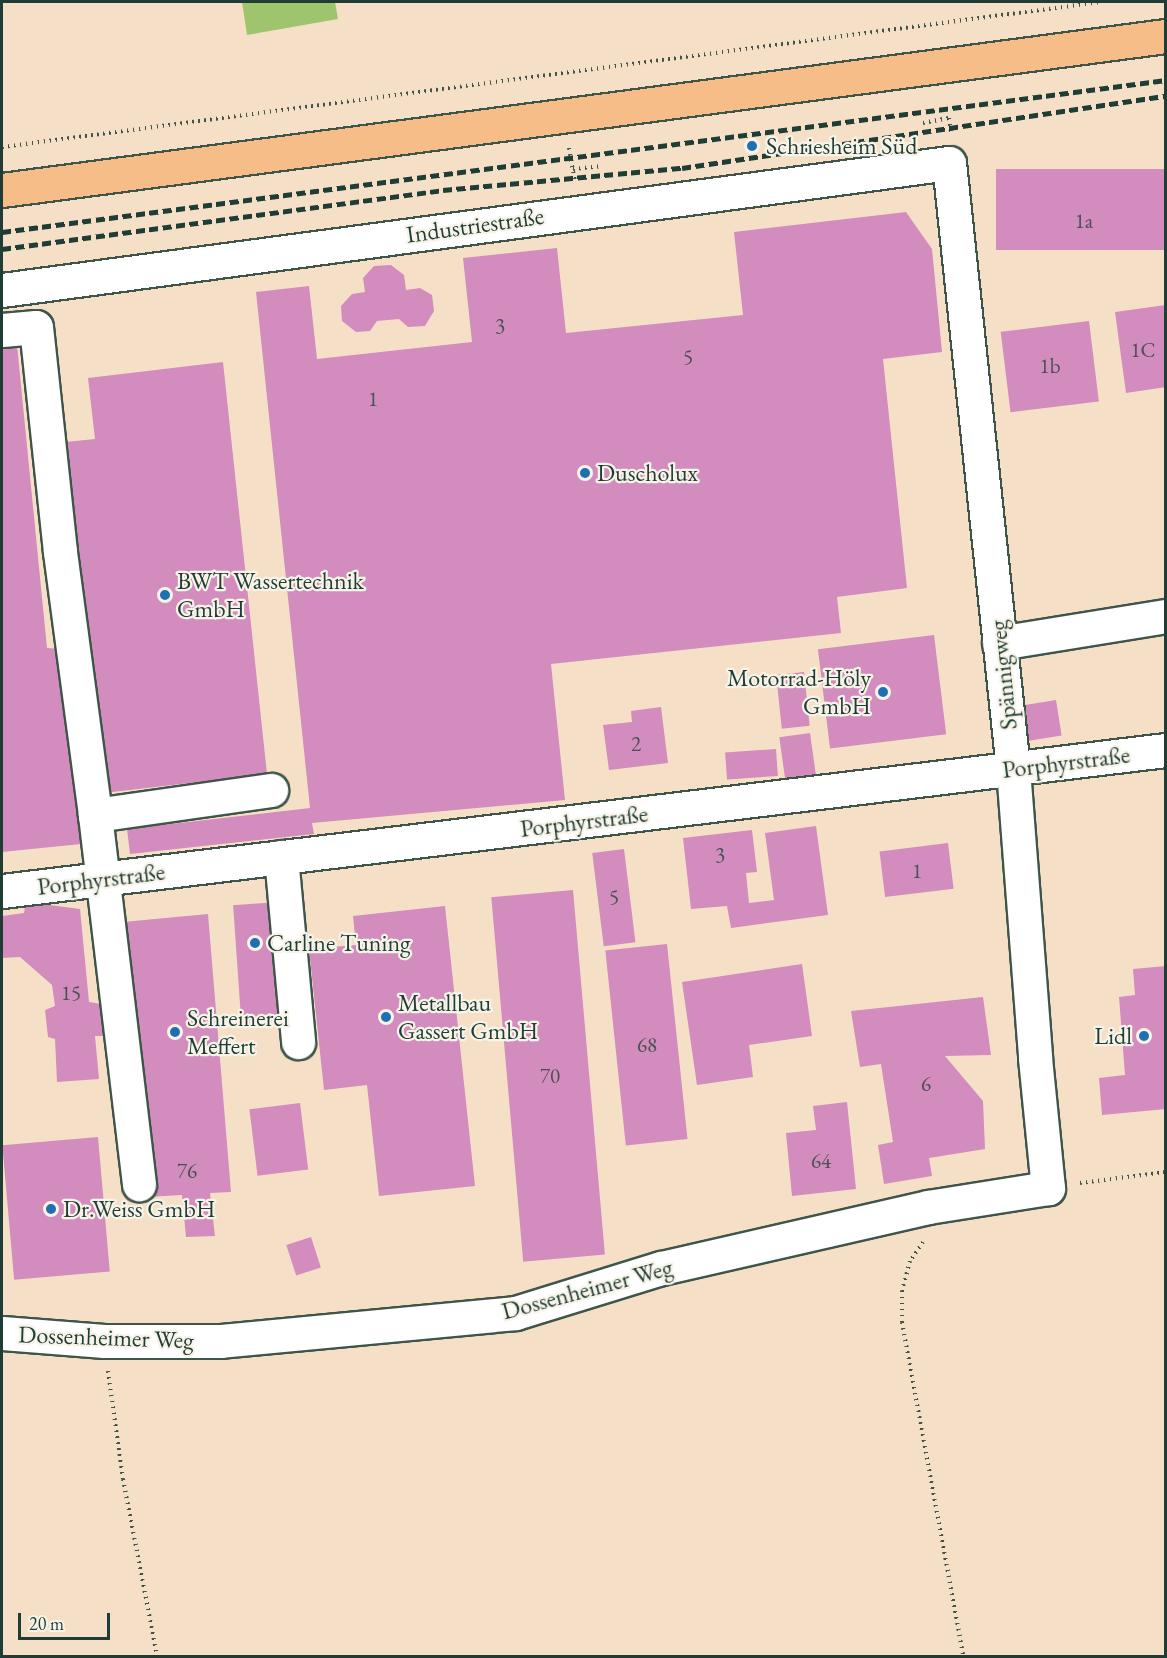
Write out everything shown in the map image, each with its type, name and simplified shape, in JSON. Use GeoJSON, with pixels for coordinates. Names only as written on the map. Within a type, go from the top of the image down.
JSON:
{"type":"FeatureCollection","features":[{"type":"Feature","properties":{"kind":"main road"},"geometry":{"type":"LineString","coordinates":[[2,190],[1166,36]]}},
{"type":"Feature","properties":{"kind":"street","name":"Industriestraße"},"geometry":{"type":"LineString","coordinates":[[9,289],[951,151]]}},
{"type":"Feature","properties":{"kind":"street","name":"Spännigweg"},"geometry":{"type":"LineString","coordinates":[[951,151],[1012,769],[1035,1058],[1048,1188]]}},
{"type":"Feature","properties":{"kind":"street"},"geometry":{"type":"LineString","coordinates":[[9,289],[11,329],[36,327],[60,552],[95,815],[100,879],[139,1184]]}},
{"type":"Feature","properties":{"kind":"street"},"geometry":{"type":"LineString","coordinates":[[999,643],[1166,616]]}},
{"type":"Feature","properties":{"kind":"street","name":"Porphyrstraße"},"geometry":{"type":"LineString","coordinates":[[2,891],[1166,750]]}},
{"type":"Feature","properties":{"kind":"street"},"geometry":{"type":"LineString","coordinates":[[95,815],[271,790]]}},
{"type":"Feature","properties":{"kind":"street"},"geometry":{"type":"LineString","coordinates":[[281,857],[298,1042]]}},
{"type":"Feature","properties":{"kind":"street","name":"Dossenheimer Weg"},"geometry":{"type":"LineString","coordinates":[[2,1333],[104,1341],[221,1341],[516,1313],[661,1268],[928,1207],[1048,1188]]}},
{"type":"Feature","properties":{"kind":"path"},"geometry":{"type":"LineString","coordinates":[[2,147],[1100,2]]}},
{"type":"Feature","properties":{"kind":"path"},"geometry":{"type":"LineString","coordinates":[[923,123],[949,118],[951,151]]}},
{"type":"Feature","properties":{"kind":"path"},"geometry":{"type":"LineString","coordinates":[[573,169],[600,166]]}},
{"type":"Feature","properties":{"kind":"path"},"geometry":{"type":"LineString","coordinates":[[1048,1188],[1166,1172]]}},
{"type":"Feature","properties":{"kind":"path"},"geometry":{"type":"LineString","coordinates":[[925,1240],[919,1245],[907,1271],[902,1291],[902,1322],[963,1656]]}},
{"type":"Feature","properties":{"kind":"path"},"geometry":{"type":"LineString","coordinates":[[104,1341],[127,1502],[157,1656]]}},
{"type":"Feature","properties":{"kind":"green space"},"geometry":{"type":"Polygon","coordinates":[[[242,2],[335,2],[338,19],[247,35],[242,2]]]}},
{"type":"Feature","properties":{"kind":"building"},"geometry":{"type":"Polygon","coordinates":[[[996,169],[1166,169],[1166,250],[996,250],[996,169]]]}},
{"type":"Feature","properties":{"kind":"building","name":"Duscholux"},"geometry":{"type":"Polygon","coordinates":[[[906,212],[932,249],[942,352],[883,359],[907,588],[837,597],[841,633],[551,664],[565,800],[312,823],[314,834],[130,854],[127,829],[310,808],[256,292],[309,286],[317,359],[472,342],[463,258],[557,248],[566,333],[743,315],[734,232],[906,212]]]}},
{"type":"Feature","properties":{"kind":"building"},"geometry":{"type":"Polygon","coordinates":[[[391,265],[404,275],[406,290],[420,288],[432,295],[434,311],[425,326],[408,327],[399,319],[377,321],[370,331],[356,332],[342,321],[341,306],[352,294],[365,292],[363,278],[374,266],[391,265]]]}},
{"type":"Feature","properties":{"kind":"building"},"geometry":{"type":"Polygon","coordinates":[[[1166,305],[1166,387],[1126,393],[1115,312],[1166,305]]]}},
{"type":"Feature","properties":{"kind":"building"},"geometry":{"type":"Polygon","coordinates":[[[1089,321],[1099,401],[1011,412],[1001,332],[1089,321]]]}},
{"type":"Feature","properties":{"kind":"building"},"geometry":{"type":"Polygon","coordinates":[[[17,345],[47,648],[58,649],[81,844],[2,852],[2,346],[17,345]]]}},
{"type":"Feature","properties":{"kind":"building","name":"BWT Wassertechnik GmbH"},"geometry":{"type":"Polygon","coordinates":[[[223,362],[267,774],[104,793],[66,442],[95,439],[88,378],[223,362]]]}},
{"type":"Feature","properties":{"kind":"building","name":"Motorrad-Höly GmbH"},"geometry":{"type":"Polygon","coordinates":[[[934,635],[946,734],[830,749],[818,649],[934,635]]]}},
{"type":"Feature","properties":{"kind":"building"},"geometry":{"type":"Polygon","coordinates":[[[804,672],[810,726],[782,729],[776,675],[804,672]]]}},
{"type":"Feature","properties":{"kind":"building"},"geometry":{"type":"Polygon","coordinates":[[[1056,700],[1062,736],[1029,741],[1023,705],[1056,700]]]}},
{"type":"Feature","properties":{"kind":"building"},"geometry":{"type":"Polygon","coordinates":[[[661,707],[668,763],[609,770],[603,725],[632,722],[631,711],[661,707]]]}},
{"type":"Feature","properties":{"kind":"building"},"geometry":{"type":"Polygon","coordinates":[[[810,733],[816,777],[785,781],[779,737],[810,733]]]}},
{"type":"Feature","properties":{"kind":"building"},"geometry":{"type":"Polygon","coordinates":[[[776,749],[778,776],[727,779],[725,753],[776,749]]]}},
{"type":"Feature","properties":{"kind":"building"},"geometry":{"type":"Polygon","coordinates":[[[816,826],[828,915],[731,928],[727,906],[691,909],[683,838],[752,830],[757,872],[746,873],[749,903],[774,900],[765,833],[816,826]]]}},
{"type":"Feature","properties":{"kind":"building"},"geometry":{"type":"Polygon","coordinates":[[[948,843],[954,889],[885,897],[880,851],[948,843]]]}},
{"type":"Feature","properties":{"kind":"building"},"geometry":{"type":"Polygon","coordinates":[[[624,849],[635,942],[604,946],[592,853],[624,849]]]}},
{"type":"Feature","properties":{"kind":"building"},"geometry":{"type":"Polygon","coordinates":[[[573,890],[605,1255],[523,1262],[491,897],[573,890]]]}},
{"type":"Feature","properties":{"kind":"building"},"geometry":{"type":"Polygon","coordinates":[[[26,902],[80,909],[89,1002],[102,1004],[104,1036],[95,1036],[99,1079],[57,1082],[55,1039],[48,1037],[45,1010],[55,1006],[52,985],[20,957],[2,958],[2,916],[24,913],[26,902]]]}},
{"type":"Feature","properties":{"kind":"building"},"geometry":{"type":"Polygon","coordinates":[[[279,902],[287,1021],[241,1024],[233,905],[279,902]]]}},
{"type":"Feature","properties":{"kind":"building","name":"Metallbau Gassert GmbH"},"geometry":{"type":"Polygon","coordinates":[[[445,906],[475,1186],[379,1196],[367,1085],[324,1090],[309,949],[356,945],[353,916],[445,906]]]}},
{"type":"Feature","properties":{"kind":"building","name":"Schreinerei Meffert"},"geometry":{"type":"Polygon","coordinates":[[[208,914],[231,1192],[210,1193],[215,1236],[186,1237],[182,1195],[147,1197],[123,922],[208,914]]]}},
{"type":"Feature","properties":{"kind":"building"},"geometry":{"type":"Polygon","coordinates":[[[667,944],[687,1139],[626,1145],[605,950],[667,944]]]}},
{"type":"Feature","properties":{"kind":"building"},"geometry":{"type":"Polygon","coordinates":[[[802,964],[812,1036],[749,1045],[753,1077],[697,1085],[682,982],[802,964]]]}},
{"type":"Feature","properties":{"kind":"building","name":"Lidl"},"geometry":{"type":"Polygon","coordinates":[[[1166,966],[1166,1109],[1102,1115],[1099,1078],[1125,1075],[1119,997],[1135,995],[1133,969],[1166,966]]]}},
{"type":"Feature","properties":{"kind":"building"},"geometry":{"type":"Polygon","coordinates":[[[983,997],[991,1055],[945,1056],[983,1101],[985,1149],[929,1158],[932,1176],[884,1184],[878,1145],[893,1142],[881,1064],[860,1067],[851,1011],[983,997]]]}},
{"type":"Feature","properties":{"kind":"building"},"geometry":{"type":"Polygon","coordinates":[[[847,1102],[856,1189],[792,1196],[786,1133],[816,1130],[813,1106],[847,1102]]]}},
{"type":"Feature","properties":{"kind":"building"},"geometry":{"type":"Polygon","coordinates":[[[300,1103],[308,1170],[258,1176],[249,1109],[300,1103]]]}},
{"type":"Feature","properties":{"kind":"building"},"geometry":{"type":"Polygon","coordinates":[[[98,1137],[110,1271],[14,1280],[2,1145],[98,1137]]]}},
{"type":"Feature","properties":{"kind":"building"},"geometry":{"type":"Polygon","coordinates":[[[311,1237],[321,1267],[296,1275],[286,1245],[311,1237]]]}},
{"type":"Feature","properties":{"kind":"railway"},"geometry":{"type":"LineString","coordinates":[[2,232],[1166,80]]}},
{"type":"Feature","properties":{"kind":"railway"},"geometry":{"type":"LineString","coordinates":[[2,249],[443,190],[682,168],[1166,96]]}},
{"type":"Feature","properties":{"kind":"place","name":"Schriesheim Süd"},"geometry":{"type":"Point","coordinates":[752,146]}},
{"type":"Feature","properties":{"kind":"place","name":"Duscholux"},"geometry":{"type":"Point","coordinates":[585,473]}},
{"type":"Feature","properties":{"kind":"place","name":"BWT Wassertechnik GmbH"},"geometry":{"type":"Point","coordinates":[165,595]}},
{"type":"Feature","properties":{"kind":"place","name":"Motorrad-Höly GmbH"},"geometry":{"type":"Point","coordinates":[883,692]}},
{"type":"Feature","properties":{"kind":"place","name":"Carline Tuning"},"geometry":{"type":"Point","coordinates":[255,943]}},
{"type":"Feature","properties":{"kind":"place","name":"Metallbau Gassert GmbH"},"geometry":{"type":"Point","coordinates":[386,1017]}},
{"type":"Feature","properties":{"kind":"place","name":"Schreinerei Meffert"},"geometry":{"type":"Point","coordinates":[175,1032]}},
{"type":"Feature","properties":{"kind":"place","name":"Lidl"},"geometry":{"type":"Point","coordinates":[1144,1036]}},
{"type":"Feature","properties":{"kind":"place","name":"Dr.Weiss GmbH"},"geometry":{"type":"Point","coordinates":[51,1209]}}]}
